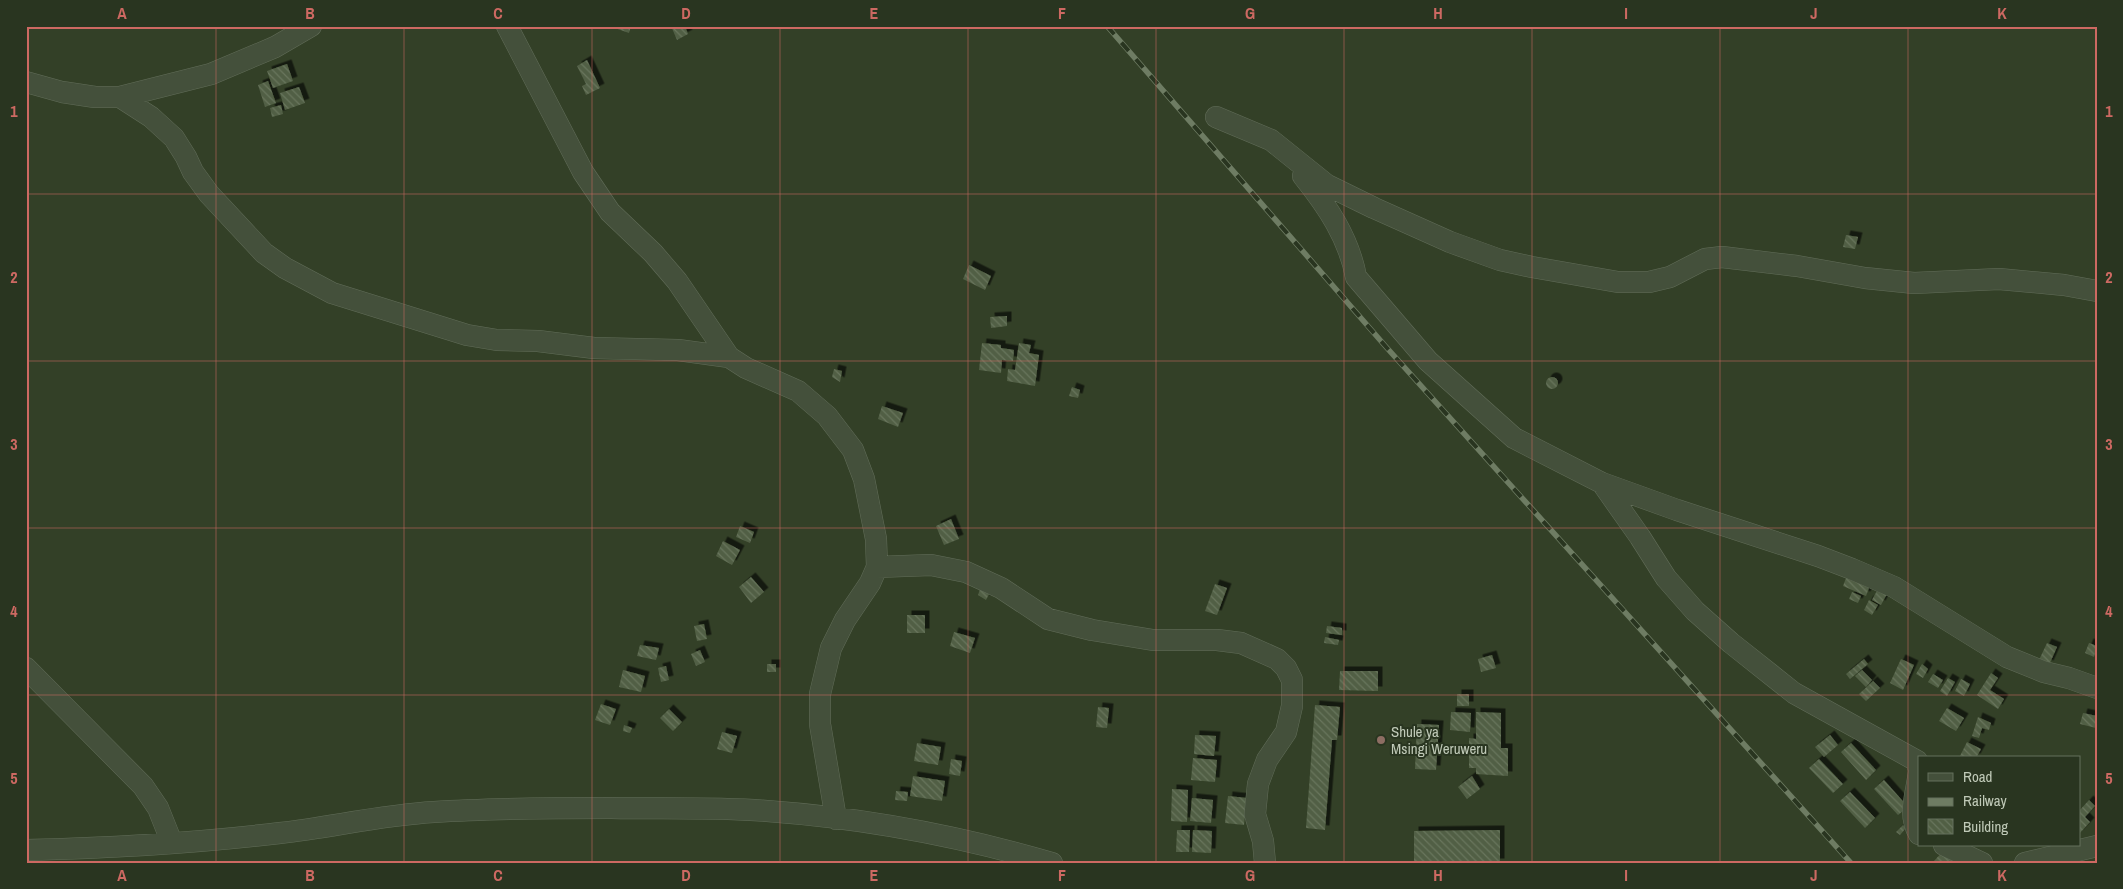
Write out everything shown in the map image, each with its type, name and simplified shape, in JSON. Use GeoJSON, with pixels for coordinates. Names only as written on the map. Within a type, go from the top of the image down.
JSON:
{"type":"FeatureCollection","features":[{"type":"Feature","properties":{"kind":"street"},"geometry":{"type":"LineString","coordinates":[[26,82],[62,92],[120,97],[212,74],[275,47],[311,26]]}},
{"type":"Feature","properties":{"kind":"street"},"geometry":{"type":"LineString","coordinates":[[507,26],[583,172],[610,212],[653,252],[677,281],[729,357],[746,368],[798,391],[827,416],[853,450],[864,479],[876,539],[877,567],[870,583],[845,620],[831,648],[820,694],[820,724],[836,819]]}},
{"type":"Feature","properties":{"kind":"street"},"geometry":{"type":"LineString","coordinates":[[120,97],[151,117],[174,138],[193,172],[209,194],[264,253],[285,268],[332,293],[467,335],[497,340],[538,341],[594,348],[678,350],[729,357]]}},
{"type":"Feature","properties":{"kind":"street"},"geometry":{"type":"LineString","coordinates":[[1216,117],[1272,140],[1327,185],[1450,242],[1500,260],[1591,278],[1618,282],[1649,282],[1670,277],[1706,259],[1722,257],[1788,265],[1865,278],[1914,283],[1999,279],[2064,285],[2097,291]]}},
{"type":"Feature","properties":{"kind":"street"},"geometry":{"type":"LineString","coordinates":[[1272,140],[1323,200],[1342,234],[1353,261],[1356,277],[1428,361],[1514,438],[1602,484],[1818,556],[1894,587],[2007,657],[2044,672],[2097,688]]}},
{"type":"Feature","properties":{"kind":"street"},"geometry":{"type":"LineString","coordinates":[[1602,484],[1640,537],[1666,578],[1695,611],[1731,643],[1794,693],[1917,761],[1918,766]]}},
{"type":"Feature","properties":{"kind":"street"},"geometry":{"type":"LineString","coordinates":[[877,567],[931,565],[966,572],[1001,588],[1048,619],[1092,630],[1153,640],[1217,640],[1241,643],[1277,659],[1286,668],[1292,680],[1292,706],[1286,732],[1267,760],[1258,784],[1256,814],[1265,863]]}},
{"type":"Feature","properties":{"kind":"street"},"geometry":{"type":"LineString","coordinates":[[26,668],[144,786],[158,808],[172,843]]}},
{"type":"Feature","properties":{"kind":"street"},"geometry":{"type":"LineString","coordinates":[[1918,777],[1912,816],[1914,826],[1918,832]]}},
{"type":"Feature","properties":{"kind":"street"},"geometry":{"type":"LineString","coordinates":[[26,850],[120,847],[282,833],[361,820],[443,812],[555,808],[690,809],[766,811],[836,819],[943,835],[1052,863]]}},
{"type":"Feature","properties":{"kind":"street"},"geometry":{"type":"LineString","coordinates":[[1946,846],[1982,863]]}},
{"type":"Feature","properties":{"kind":"street"},"geometry":{"type":"LineString","coordinates":[[2024,863],[2097,846]]}},
{"type":"Feature","properties":{"kind":"building"},"geometry":{"type":"Polygon","coordinates":[[[609,26],[631,26],[629,33],[609,26]]]}},
{"type":"Feature","properties":{"kind":"building"},"geometry":{"type":"Polygon","coordinates":[[[671,26],[685,26],[688,34],[677,40],[671,26]]]}},
{"type":"Feature","properties":{"kind":"building"},"geometry":{"type":"Polygon","coordinates":[[[587,60],[600,88],[586,95],[582,86],[586,84],[577,66],[587,60]]]}},
{"type":"Feature","properties":{"kind":"building"},"geometry":{"type":"Polygon","coordinates":[[[287,64],[293,81],[273,88],[267,71],[287,64]]]}},
{"type":"Feature","properties":{"kind":"building"},"geometry":{"type":"Polygon","coordinates":[[[268,81],[276,103],[265,107],[258,85],[268,81]]]}},
{"type":"Feature","properties":{"kind":"building"},"geometry":{"type":"Polygon","coordinates":[[[299,87],[305,103],[285,110],[280,93],[299,87]]]}},
{"type":"Feature","properties":{"kind":"building"},"geometry":{"type":"Polygon","coordinates":[[[281,105],[283,114],[272,117],[270,108],[281,105]]]}},
{"type":"Feature","properties":{"kind":"building"},"geometry":{"type":"Polygon","coordinates":[[[1846,235],[1858,237],[1855,249],[1843,247],[1846,235]]]}},
{"type":"Feature","properties":{"kind":"building"},"geometry":{"type":"Polygon","coordinates":[[[969,265],[991,276],[985,290],[963,279],[969,265]]]}},
{"type":"Feature","properties":{"kind":"building"},"geometry":{"type":"Polygon","coordinates":[[[1007,316],[1007,326],[991,328],[990,317],[1007,316]]]}},
{"type":"Feature","properties":{"kind":"building"},"geometry":{"type":"Polygon","coordinates":[[[982,343],[1001,345],[1001,348],[1014,350],[1013,361],[1002,360],[1001,373],[979,370],[982,343]]]}},
{"type":"Feature","properties":{"kind":"building"},"geometry":{"type":"Polygon","coordinates":[[[1019,343],[1031,345],[1029,353],[1039,355],[1035,386],[1007,381],[1008,369],[1015,370],[1019,343]]]}},
{"type":"Feature","properties":{"kind":"building"},"geometry":{"type":"Polygon","coordinates":[[[834,369],[842,371],[840,382],[832,377],[834,369]]]}},
{"type":"Feature","properties":{"kind":"building"},"geometry":{"type":"Polygon","coordinates":[[[1552,377],[1558,383],[1552,389],[1546,383],[1552,377]]]}},
{"type":"Feature","properties":{"kind":"building"},"geometry":{"type":"Polygon","coordinates":[[[1072,387],[1080,390],[1078,398],[1069,396],[1072,387]]]}},
{"type":"Feature","properties":{"kind":"building"},"geometry":{"type":"Polygon","coordinates":[[[882,406],[903,413],[898,427],[878,419],[882,406]]]}},
{"type":"Feature","properties":{"kind":"building"},"geometry":{"type":"Polygon","coordinates":[[[951,519],[959,539],[944,545],[936,526],[951,519]]]}},
{"type":"Feature","properties":{"kind":"building"},"geometry":{"type":"Polygon","coordinates":[[[740,526],[754,532],[750,543],[736,537],[740,526]]]}},
{"type":"Feature","properties":{"kind":"building"},"geometry":{"type":"Polygon","coordinates":[[[723,541],[740,550],[732,565],[716,556],[723,541]]]}},
{"type":"Feature","properties":{"kind":"building"},"geometry":{"type":"Polygon","coordinates":[[[1849,570],[1872,580],[1866,596],[1843,586],[1849,570]]]}},
{"type":"Feature","properties":{"kind":"building"},"geometry":{"type":"Polygon","coordinates":[[[751,577],[764,592],[751,603],[739,587],[751,577]]]}},
{"type":"Feature","properties":{"kind":"building"},"geometry":{"type":"Polygon","coordinates":[[[1215,584],[1227,588],[1217,615],[1205,611],[1215,584]]]}},
{"type":"Feature","properties":{"kind":"building"},"geometry":{"type":"Polygon","coordinates":[[[1880,585],[1889,590],[1881,605],[1872,600],[1880,585]]]}},
{"type":"Feature","properties":{"kind":"building"},"geometry":{"type":"Polygon","coordinates":[[[981,586],[991,590],[986,600],[978,595],[981,586]]]}},
{"type":"Feature","properties":{"kind":"building"},"geometry":{"type":"Polygon","coordinates":[[[1852,592],[1861,596],[1858,603],[1849,599],[1852,592]]]}},
{"type":"Feature","properties":{"kind":"building"},"geometry":{"type":"Polygon","coordinates":[[[1869,600],[1878,605],[1872,615],[1864,610],[1869,600]]]}},
{"type":"Feature","properties":{"kind":"building"},"geometry":{"type":"Polygon","coordinates":[[[907,615],[925,615],[925,633],[907,633],[907,615]]]}},
{"type":"Feature","properties":{"kind":"building"},"geometry":{"type":"Polygon","coordinates":[[[704,624],[707,639],[697,641],[694,626],[704,624]]]}},
{"type":"Feature","properties":{"kind":"building"},"geometry":{"type":"Polygon","coordinates":[[[1327,626],[1342,628],[1342,635],[1326,633],[1327,626]]]}},
{"type":"Feature","properties":{"kind":"building"},"geometry":{"type":"Polygon","coordinates":[[[954,632],[975,638],[970,653],[950,646],[954,632]]]}},
{"type":"Feature","properties":{"kind":"building"},"geometry":{"type":"Polygon","coordinates":[[[1325,637],[1339,640],[1338,645],[1324,643],[1325,637]]]}},
{"type":"Feature","properties":{"kind":"building"},"geometry":{"type":"Polygon","coordinates":[[[2047,643],[2057,647],[2049,665],[2039,660],[2047,643]]]}},
{"type":"Feature","properties":{"kind":"building"},"geometry":{"type":"Polygon","coordinates":[[[2089,643],[2097,646],[2094,657],[2085,653],[2089,643]]]}},
{"type":"Feature","properties":{"kind":"building"},"geometry":{"type":"Polygon","coordinates":[[[640,645],[659,648],[656,660],[637,656],[640,645]]]}},
{"type":"Feature","properties":{"kind":"building"},"geometry":{"type":"Polygon","coordinates":[[[700,650],[705,662],[696,666],[691,654],[700,650]]]}},
{"type":"Feature","properties":{"kind":"building"},"geometry":{"type":"Polygon","coordinates":[[[1492,655],[1496,668],[1481,672],[1478,659],[1492,655]]]}},
{"type":"Feature","properties":{"kind":"building"},"geometry":{"type":"Polygon","coordinates":[[[1864,659],[1868,664],[1850,679],[1846,674],[1864,659]]]}},
{"type":"Feature","properties":{"kind":"building"},"geometry":{"type":"Polygon","coordinates":[[[1901,659],[1914,665],[1903,690],[1890,683],[1901,659]]]}},
{"type":"Feature","properties":{"kind":"building"},"geometry":{"type":"Polygon","coordinates":[[[767,664],[776,664],[776,672],[767,672],[767,664]]]}},
{"type":"Feature","properties":{"kind":"building"},"geometry":{"type":"Polygon","coordinates":[[[1922,664],[1928,669],[1923,678],[1916,674],[1922,664]]]}},
{"type":"Feature","properties":{"kind":"building"},"geometry":{"type":"Polygon","coordinates":[[[666,666],[669,680],[661,682],[658,668],[666,666]]]}},
{"type":"Feature","properties":{"kind":"building"},"geometry":{"type":"Polygon","coordinates":[[[623,670],[645,676],[641,692],[619,687],[623,670]]]}},
{"type":"Feature","properties":{"kind":"building"},"geometry":{"type":"Polygon","coordinates":[[[1862,670],[1872,680],[1866,687],[1855,676],[1862,670]]]}},
{"type":"Feature","properties":{"kind":"building"},"geometry":{"type":"Polygon","coordinates":[[[1340,671],[1378,671],[1378,691],[1339,690],[1340,671]]]}},
{"type":"Feature","properties":{"kind":"building"},"geometry":{"type":"Polygon","coordinates":[[[1991,673],[1998,678],[1990,690],[2004,699],[1998,709],[1977,695],[1991,673]]]}},
{"type":"Feature","properties":{"kind":"building"},"geometry":{"type":"Polygon","coordinates":[[[1933,674],[1943,680],[1938,688],[1928,682],[1933,674]]]}},
{"type":"Feature","properties":{"kind":"building"},"geometry":{"type":"Polygon","coordinates":[[[1948,678],[1955,682],[1947,696],[1940,691],[1948,678]]]}},
{"type":"Feature","properties":{"kind":"building"},"geometry":{"type":"Polygon","coordinates":[[[1961,679],[1970,684],[1964,696],[1955,691],[1961,679]]]}},
{"type":"Feature","properties":{"kind":"building"},"geometry":{"type":"Polygon","coordinates":[[[1873,681],[1880,688],[1866,701],[1859,694],[1873,681]]]}},
{"type":"Feature","properties":{"kind":"building"},"geometry":{"type":"Polygon","coordinates":[[[1457,694],[1469,694],[1469,706],[1457,706],[1457,694]]]}},
{"type":"Feature","properties":{"kind":"building"},"geometry":{"type":"Polygon","coordinates":[[[601,704],[616,709],[610,725],[595,720],[601,704]]]}},
{"type":"Feature","properties":{"kind":"building"},"geometry":{"type":"Polygon","coordinates":[[[1315,705],[1340,707],[1337,740],[1332,740],[1325,830],[1306,828],[1315,705]]]}},
{"type":"Feature","properties":{"kind":"building"},"geometry":{"type":"Polygon","coordinates":[[[1098,707],[1109,708],[1107,728],[1096,727],[1098,707]]]}},
{"type":"Feature","properties":{"kind":"building"},"geometry":{"type":"Polygon","coordinates":[[[1947,708],[1964,718],[1956,731],[1939,721],[1947,708]]]}},
{"type":"Feature","properties":{"kind":"building"},"geometry":{"type":"Polygon","coordinates":[[[669,709],[682,722],[673,731],[660,718],[669,709]]]}},
{"type":"Feature","properties":{"kind":"building"},"geometry":{"type":"Polygon","coordinates":[[[1451,712],[1471,713],[1470,732],[1450,730],[1451,712]]]}},
{"type":"Feature","properties":{"kind":"building"},"geometry":{"type":"Polygon","coordinates":[[[1476,712],[1501,713],[1501,748],[1508,748],[1508,776],[1476,774],[1476,768],[1469,768],[1469,738],[1476,739],[1476,712]]]}},
{"type":"Feature","properties":{"kind":"building"},"geometry":{"type":"Polygon","coordinates":[[[2083,713],[2097,716],[2096,728],[2080,724],[2083,713]]]}},
{"type":"Feature","properties":{"kind":"building"},"geometry":{"type":"Polygon","coordinates":[[[1978,717],[1991,723],[1989,730],[1982,728],[1979,738],[1972,736],[1978,717]]]}},
{"type":"Feature","properties":{"kind":"building"},"geometry":{"type":"Polygon","coordinates":[[[1417,724],[1439,725],[1436,770],[1415,769],[1417,724]]]}},
{"type":"Feature","properties":{"kind":"building"},"geometry":{"type":"Polygon","coordinates":[[[624,725],[632,728],[630,733],[623,731],[624,725]]]}},
{"type":"Feature","properties":{"kind":"building"},"geometry":{"type":"Polygon","coordinates":[[[722,732],[737,736],[732,753],[717,749],[722,732]]]}},
{"type":"Feature","properties":{"kind":"building"},"geometry":{"type":"Polygon","coordinates":[[[1195,735],[1216,736],[1214,756],[1194,754],[1195,735]]]}},
{"type":"Feature","properties":{"kind":"building"},"geometry":{"type":"Polygon","coordinates":[[[1830,735],[1838,745],[1824,757],[1815,747],[1830,735]]]}},
{"type":"Feature","properties":{"kind":"building"},"geometry":{"type":"Polygon","coordinates":[[[1967,742],[1981,749],[1977,756],[1960,756],[1967,742]]]}},
{"type":"Feature","properties":{"kind":"building"},"geometry":{"type":"Polygon","coordinates":[[[917,743],[941,747],[938,765],[914,761],[917,743]]]}},
{"type":"Feature","properties":{"kind":"building"},"geometry":{"type":"Polygon","coordinates":[[[1851,743],[1876,770],[1866,780],[1841,752],[1851,743]]]}},
{"type":"Feature","properties":{"kind":"building"},"geometry":{"type":"Polygon","coordinates":[[[1193,758],[1217,760],[1215,782],[1191,780],[1193,758]]]}},
{"type":"Feature","properties":{"kind":"building"},"geometry":{"type":"Polygon","coordinates":[[[951,759],[962,761],[960,776],[949,774],[951,759]]]}},
{"type":"Feature","properties":{"kind":"building"},"geometry":{"type":"Polygon","coordinates":[[[1819,759],[1843,784],[1833,793],[1809,768],[1819,759]]]}},
{"type":"Feature","properties":{"kind":"building"},"geometry":{"type":"Polygon","coordinates":[[[913,776],[945,781],[942,801],[910,796],[913,776]]]}},
{"type":"Feature","properties":{"kind":"building"},"geometry":{"type":"Polygon","coordinates":[[[1472,776],[1480,789],[1467,799],[1458,787],[1472,776]]]}},
{"type":"Feature","properties":{"kind":"building"},"geometry":{"type":"Polygon","coordinates":[[[1884,780],[1908,807],[1898,815],[1874,789],[1884,780]]]}},
{"type":"Feature","properties":{"kind":"building"},"geometry":{"type":"Polygon","coordinates":[[[1172,789],[1188,790],[1187,822],[1171,821],[1172,789]]]}},
{"type":"Feature","properties":{"kind":"building"},"geometry":{"type":"Polygon","coordinates":[[[896,791],[908,792],[907,801],[895,800],[896,791]]]}},
{"type":"Feature","properties":{"kind":"building"},"geometry":{"type":"Polygon","coordinates":[[[1850,792],[1875,818],[1865,828],[1840,801],[1850,792]]]}},
{"type":"Feature","properties":{"kind":"building"},"geometry":{"type":"Polygon","coordinates":[[[1228,796],[1247,798],[1244,825],[1225,823],[1228,796]]]}},
{"type":"Feature","properties":{"kind":"building"},"geometry":{"type":"Polygon","coordinates":[[[1192,798],[1213,800],[1211,823],[1190,821],[1192,798]]]}},
{"type":"Feature","properties":{"kind":"building"},"geometry":{"type":"Polygon","coordinates":[[[2089,800],[2095,806],[2085,817],[2090,822],[2080,833],[2080,810],[2089,800]]]}},
{"type":"Feature","properties":{"kind":"building"},"geometry":{"type":"Polygon","coordinates":[[[1903,825],[1906,828],[1900,835],[1896,832],[1903,825]]]}},
{"type":"Feature","properties":{"kind":"building"},"geometry":{"type":"Polygon","coordinates":[[[1177,830],[1190,830],[1189,852],[1176,852],[1177,830]]]}},
{"type":"Feature","properties":{"kind":"building"},"geometry":{"type":"Polygon","coordinates":[[[1193,830],[1212,831],[1211,853],[1192,852],[1193,830]]]}},
{"type":"Feature","properties":{"kind":"building"},"geometry":{"type":"Polygon","coordinates":[[[1500,830],[1500,863],[1414,863],[1414,831],[1500,830]]]}},
{"type":"Feature","properties":{"kind":"building"},"geometry":{"type":"Polygon","coordinates":[[[1945,849],[1961,863],[1934,861],[1945,849]]]}},
{"type":"Feature","properties":{"kind":"railway"},"geometry":{"type":"LineString","coordinates":[[1107,26],[1387,348],[1851,863]]}},
{"type":"Feature","properties":{"kind":"place","name":"Shule ya Msingi Weruweru"},"geometry":{"type":"Point","coordinates":[1381,740]}}]}
